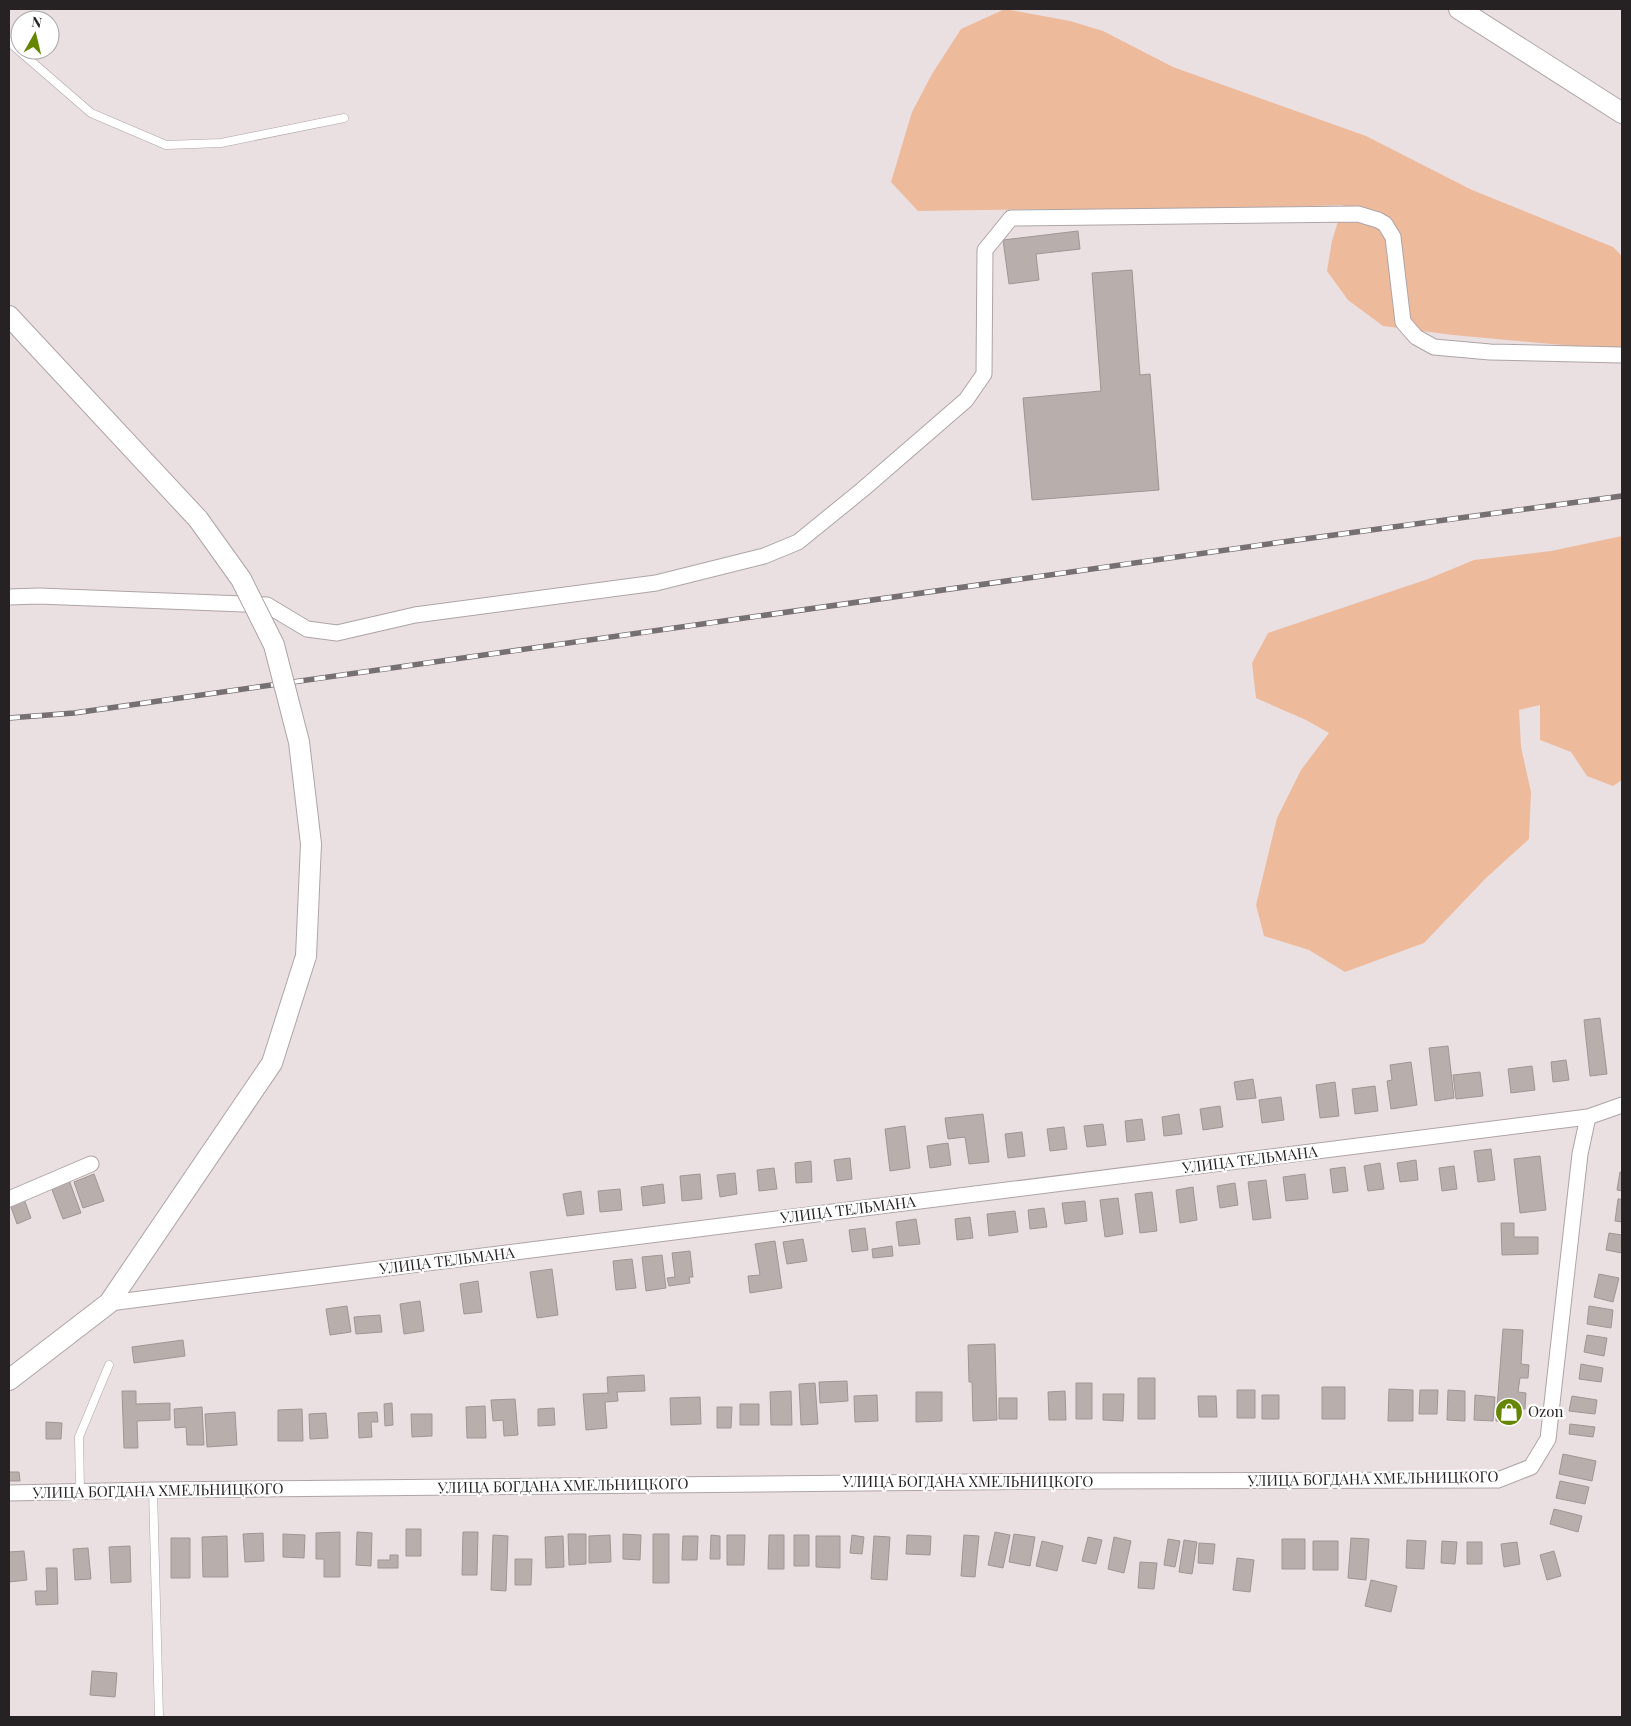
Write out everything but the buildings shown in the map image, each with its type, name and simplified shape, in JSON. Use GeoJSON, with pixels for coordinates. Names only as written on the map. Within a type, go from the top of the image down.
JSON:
{"type":"FeatureCollection","features":[{"type":"Feature","properties":{"kind":"street"},"geometry":{"type":"LineString","coordinates":[[1459,9],[1622,113]]}},
{"type":"Feature","properties":{"kind":"street"},"geometry":{"type":"LineString","coordinates":[[9,597],[40,596],[267,605],[307,629],[337,633],[415,615],[656,583],[764,556],[798,542],[862,490],[966,400],[984,374],[985,250],[1011,218],[1358,214],[1378,220],[1384,224],[1393,237],[1403,322],[1416,337],[1434,346],[1490,352],[1622,355]]}},
{"type":"Feature","properties":{"kind":"street"},"geometry":{"type":"LineString","coordinates":[[9,316],[198,519],[241,579],[274,645],[296,732],[311,844],[306,956],[272,1063],[109,1303],[9,1380]]}},
{"type":"Feature","properties":{"kind":"street"},"geometry":{"type":"LineString","coordinates":[[1588,1117],[1622,1105]]}},
{"type":"Feature","properties":{"kind":"street","name":"УЛИЦА ТЕЛЬМАНА"},"geometry":{"type":"LineString","coordinates":[[109,1303],[1588,1117]]}},
{"type":"Feature","properties":{"kind":"street","name":"УЛИЦА БОГДАНА ХМЕЛЬНИЦКОГО"},"geometry":{"type":"LineString","coordinates":[[9,1493],[1048,1481],[1498,1480],[1531,1467],[1548,1439],[1580,1154],[1588,1117]]}},
{"type":"Feature","properties":{"kind":"street"},"geometry":{"type":"LineString","coordinates":[[9,1198],[91,1164]]}},
{"type":"Feature","properties":{"kind":"lane"},"geometry":{"type":"LineString","coordinates":[[9,42],[91,113],[166,145],[221,144],[344,118]]}},
{"type":"Feature","properties":{"kind":"lane"},"geometry":{"type":"LineString","coordinates":[[80,1492],[79,1437],[109,1364]]}},
{"type":"Feature","properties":{"kind":"lane"},"geometry":{"type":"LineString","coordinates":[[153,1490],[159,1717]]}},
{"type":"Feature","properties":{"kind":"shaded area"},"geometry":{"type":"Polygon","coordinates":[[[1005,9],[1070,21],[1103,31],[1173,67],[1366,136],[1472,190],[1613,247],[1622,256],[1622,349],[1453,335],[1383,326],[1348,300],[1327,271],[1332,241],[1343,205],[1175,210],[1045,209],[918,211],[891,182],[912,112],[932,74],[961,29],[1005,9]]]}},
{"type":"Feature","properties":{"kind":"shaded area"},"geometry":{"type":"Polygon","coordinates":[[[1622,536],[1622,780],[1613,786],[1587,776],[1571,752],[1540,740],[1540,705],[1519,710],[1521,747],[1531,792],[1529,839],[1486,878],[1424,943],[1345,972],[1309,950],[1264,936],[1256,905],[1277,818],[1301,770],[1329,733],[1306,720],[1256,698],[1252,663],[1268,633],[1428,579],[1474,560],[1551,551],[1622,536]]]}},
{"type":"Feature","properties":{"kind":"railway"},"geometry":{"type":"LineString","coordinates":[[9,718],[74,713],[1275,543],[1622,496]]}},
{"type":"Feature","properties":{"kind":"place","name":"Ozon"},"geometry":{"type":"Point","coordinates":[1509,1412]}}]}
